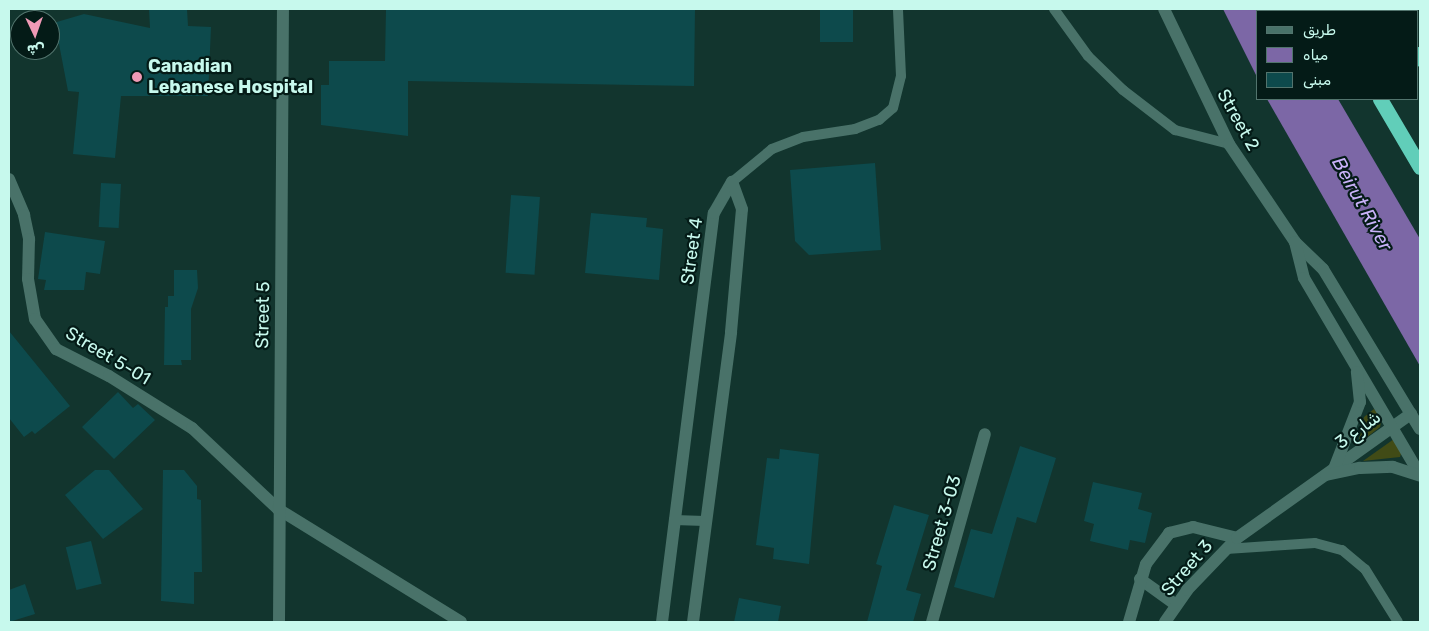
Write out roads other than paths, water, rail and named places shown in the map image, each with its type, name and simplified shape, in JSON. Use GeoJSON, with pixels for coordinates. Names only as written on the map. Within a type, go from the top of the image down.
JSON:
{"type":"FeatureCollection","features":[{"type":"Feature","properties":{"kind":"highway"},"geometry":{"type":"LineString","coordinates":[[1381,100],[1420,167]]}},
{"type":"Feature","properties":{"kind":"street","name":"Street 5"},"geometry":{"type":"LineString","coordinates":[[279,622],[278,509],[283,9]]}},
{"type":"Feature","properties":{"kind":"street","name":"Street 2"},"geometry":{"type":"LineString","coordinates":[[1164,9],[1229,144],[1295,242]]}},
{"type":"Feature","properties":{"kind":"street","name":"Street 5-01"},"geometry":{"type":"LineString","coordinates":[[9,179],[24,215],[29,239],[28,278],[35,320],[56,349],[109,376],[192,428],[278,509],[461,622]]}},
{"type":"Feature","properties":{"kind":"street","name":"Street 4"},"geometry":{"type":"LineString","coordinates":[[662,622],[714,213],[732,182]]}},
{"type":"Feature","properties":{"kind":"street"},"geometry":{"type":"LineString","coordinates":[[693,622],[731,332],[742,209],[732,182]]}},
{"type":"Feature","properties":{"kind":"street"},"geometry":{"type":"LineString","coordinates":[[1295,242],[1304,278],[1352,355],[1420,476]]}},
{"type":"Feature","properties":{"kind":"street"},"geometry":{"type":"LineString","coordinates":[[1295,242],[1324,268],[1420,428]]}},
{"type":"Feature","properties":{"kind":"street"},"geometry":{"type":"LineString","coordinates":[[1330,472],[1360,402],[1352,355]]}},
{"type":"Feature","properties":{"kind":"street","name":"شارع 3"},"geometry":{"type":"LineString","coordinates":[[1330,472],[1411,414]]}},
{"type":"Feature","properties":{"kind":"street","name":"Street 3-03"},"geometry":{"type":"LineString","coordinates":[[932,622],[985,434]]}},
{"type":"Feature","properties":{"kind":"street"},"geometry":{"type":"LineString","coordinates":[[1330,472],[1360,468],[1393,467],[1420,476]]}},
{"type":"Feature","properties":{"kind":"street","name":"Street 3"},"geometry":{"type":"LineString","coordinates":[[1165,622],[1176,605],[1237,538],[1330,472]]}},
{"type":"Feature","properties":{"kind":"street","name":"Street 3"},"geometry":{"type":"LineString","coordinates":[[1129,622],[1140,579],[1160,540],[1169,532],[1193,527],[1237,538]]}},
{"type":"Feature","properties":{"kind":"street"},"geometry":{"type":"LineString","coordinates":[[1140,579],[1176,605]]}},
{"type":"Feature","properties":{"kind":"lane"},"geometry":{"type":"LineString","coordinates":[[732,182],[772,149],[803,137],[855,129],[879,120],[893,108],[901,76],[898,9]]}},
{"type":"Feature","properties":{"kind":"lane"},"geometry":{"type":"LineString","coordinates":[[1054,9],[1088,56],[1175,130],[1229,144]]}},
{"type":"Feature","properties":{"kind":"lane"},"geometry":{"type":"LineString","coordinates":[[674,520],[705,521]]}},
{"type":"Feature","properties":{"kind":"lane"},"geometry":{"type":"LineString","coordinates":[[1226,549],[1315,543],[1342,550],[1365,570],[1398,622]]}},
{"type":"Feature","properties":{"kind":"water"},"geometry":{"type":"Polygon","coordinates":[[[1223,9],[1258,10],[1256,10],[1256,75],[1223,9]]]}},
{"type":"Feature","properties":{"kind":"water","name":"Beirut River"},"geometry":{"type":"Polygon","coordinates":[[[1268,100],[1339,100],[1420,239],[1420,366],[1268,100]]]}},
{"type":"Feature","properties":{"kind":"place","name":"Canadian Lebanese Hospital"},"geometry":{"type":"Point","coordinates":[137,77]}}]}
